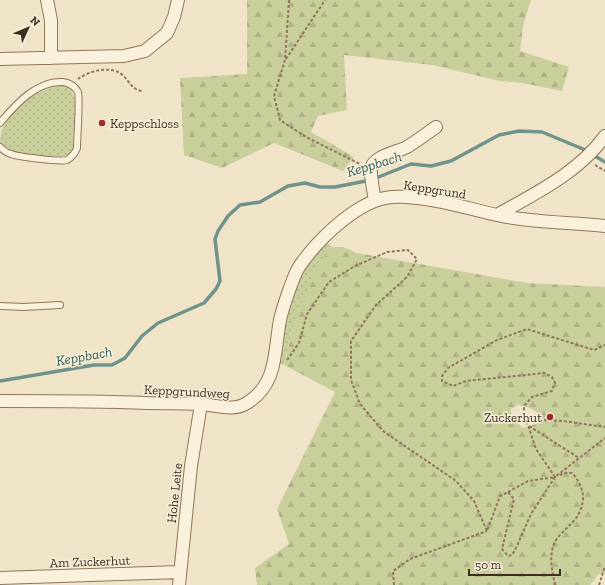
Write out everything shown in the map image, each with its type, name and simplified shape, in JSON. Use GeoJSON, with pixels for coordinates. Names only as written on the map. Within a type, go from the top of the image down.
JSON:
{"type":"FeatureCollection","features":[{"type":"Feature","properties":{"kind":"street"},"geometry":{"type":"LineString","coordinates":[[47,0],[51,20],[50,58]]}},
{"type":"Feature","properties":{"kind":"street"},"geometry":{"type":"LineString","coordinates":[[0,58],[124,56],[145,51],[167,33],[174,17],[178,0]]}},
{"type":"Feature","properties":{"kind":"street"},"geometry":{"type":"LineString","coordinates":[[374,196],[371,172],[374,163],[383,156],[406,147],[420,139],[436,127]]}},
{"type":"Feature","properties":{"kind":"street"},"geometry":{"type":"LineString","coordinates":[[497,215],[568,173],[586,159],[605,136]]}},
{"type":"Feature","properties":{"kind":"street","name":"Keppgrund"},"geometry":{"type":"LineString","coordinates":[[298,268],[314,247],[338,224],[374,196],[406,197],[434,201],[519,220],[581,223],[605,226]]}},
{"type":"Feature","properties":{"kind":"street","name":"Keppgrundweg"},"geometry":{"type":"LineString","coordinates":[[0,401],[87,401],[201,404],[233,408],[245,404],[264,389],[272,373],[281,318],[298,268]]}},
{"type":"Feature","properties":{"kind":"street","name":"Hohe Leite"},"geometry":{"type":"LineString","coordinates":[[179,585],[191,466],[201,404]]}},
{"type":"Feature","properties":{"kind":"street","name":"Am Zuckerhut"},"geometry":{"type":"LineString","coordinates":[[0,578],[180,572]]}},
{"type":"Feature","properties":{"kind":"lane"},"geometry":{"type":"LineString","coordinates":[[0,123],[12,107],[34,90],[49,84],[66,82],[72,85],[78,93],[77,148],[75,154],[65,160],[57,160],[11,154],[0,147]]}},
{"type":"Feature","properties":{"kind":"lane"},"geometry":{"type":"LineString","coordinates":[[0,306],[24,307],[60,305]]}},
{"type":"Feature","properties":{"kind":"path"},"geometry":{"type":"LineString","coordinates":[[289,0],[285,60],[274,96],[280,120],[306,137],[371,172]]}},
{"type":"Feature","properties":{"kind":"path"},"geometry":{"type":"LineString","coordinates":[[285,60],[325,0]]}},
{"type":"Feature","properties":{"kind":"path"},"geometry":{"type":"LineString","coordinates":[[72,85],[87,72],[95,70],[112,71],[121,74],[135,90],[142,91]]}},
{"type":"Feature","properties":{"kind":"path"},"geometry":{"type":"LineString","coordinates":[[286,362],[299,343],[307,314],[329,282],[355,266],[387,252],[408,250],[417,259],[407,277],[376,306],[351,341],[351,380],[360,404],[383,431],[456,481],[474,501],[487,531]]}},
{"type":"Feature","properties":{"kind":"path"},"geometry":{"type":"LineString","coordinates":[[579,458],[528,425],[524,420],[524,406],[532,398],[552,391],[554,383],[552,377],[544,373],[499,377],[466,381],[453,386],[442,381],[442,376],[448,368],[497,340],[527,329],[594,350],[605,345]]}},
{"type":"Feature","properties":{"kind":"path"},"geometry":{"type":"LineString","coordinates":[[524,420],[563,421],[605,427]]}},
{"type":"Feature","properties":{"kind":"path"},"geometry":{"type":"LineString","coordinates":[[528,425],[536,449],[555,477]]}},
{"type":"Feature","properties":{"kind":"path"},"geometry":{"type":"LineString","coordinates":[[508,492],[514,499],[502,550],[508,556],[512,554],[516,548],[530,514],[555,477],[605,438]]}},
{"type":"Feature","properties":{"kind":"path"},"geometry":{"type":"LineString","coordinates":[[394,585],[393,571],[410,559],[487,531],[500,496],[528,481],[555,477],[564,473],[572,473],[579,481],[584,497],[578,515],[556,541],[553,548],[551,555],[555,585]]}},
{"type":"Feature","properties":{"kind":"path"},"geometry":{"type":"LineString","coordinates":[[599,585],[605,566]]}},
{"type":"Feature","properties":{"kind":"green space"},"geometry":{"type":"Polygon","coordinates":[[[247,0],[531,0],[523,26],[520,51],[569,67],[562,91],[522,83],[500,81],[432,65],[344,55],[347,110],[318,116],[311,132],[354,157],[343,171],[274,143],[222,168],[184,155],[180,78],[247,74],[247,0]]]}},
{"type":"Feature","properties":{"kind":"green space"},"geometry":{"type":"Polygon","coordinates":[[[60,85],[71,89],[75,100],[73,148],[68,155],[40,156],[23,153],[10,150],[0,143],[6,122],[20,105],[40,92],[60,85]]]}},
{"type":"Feature","properties":{"kind":"green space"},"geometry":{"type":"Polygon","coordinates":[[[327,242],[332,247],[314,271],[292,332],[284,365],[277,363],[285,318],[302,270],[327,242]]]}},
{"type":"Feature","properties":{"kind":"green space"},"geometry":{"type":"Polygon","coordinates":[[[332,247],[343,247],[357,253],[527,283],[605,287],[605,573],[599,574],[590,585],[257,585],[255,568],[289,544],[277,509],[335,392],[284,365],[292,332],[314,270],[332,247]],[[518,405],[511,409],[511,413],[521,427],[528,427],[537,422],[540,416],[538,413],[527,407],[518,405]]]}},
{"type":"Feature","properties":{"kind":"waterway","name":"Keppbach"},"geometry":{"type":"LineString","coordinates":[[0,381],[94,365],[112,365],[125,358],[142,336],[158,323],[204,303],[216,289],[220,281],[215,239],[218,231],[228,216],[240,205],[260,202],[288,186],[305,183],[320,187],[335,187],[371,180],[411,164],[431,166],[451,161],[499,135],[519,131],[542,132],[583,149],[605,162]]}},
{"type":"Feature","properties":{"kind":"place","name":"Keppschloss"},"geometry":{"type":"Point","coordinates":[102,123]}},
{"type":"Feature","properties":{"kind":"place","name":"Zuckerhut"},"geometry":{"type":"Point","coordinates":[550,417]}}]}
